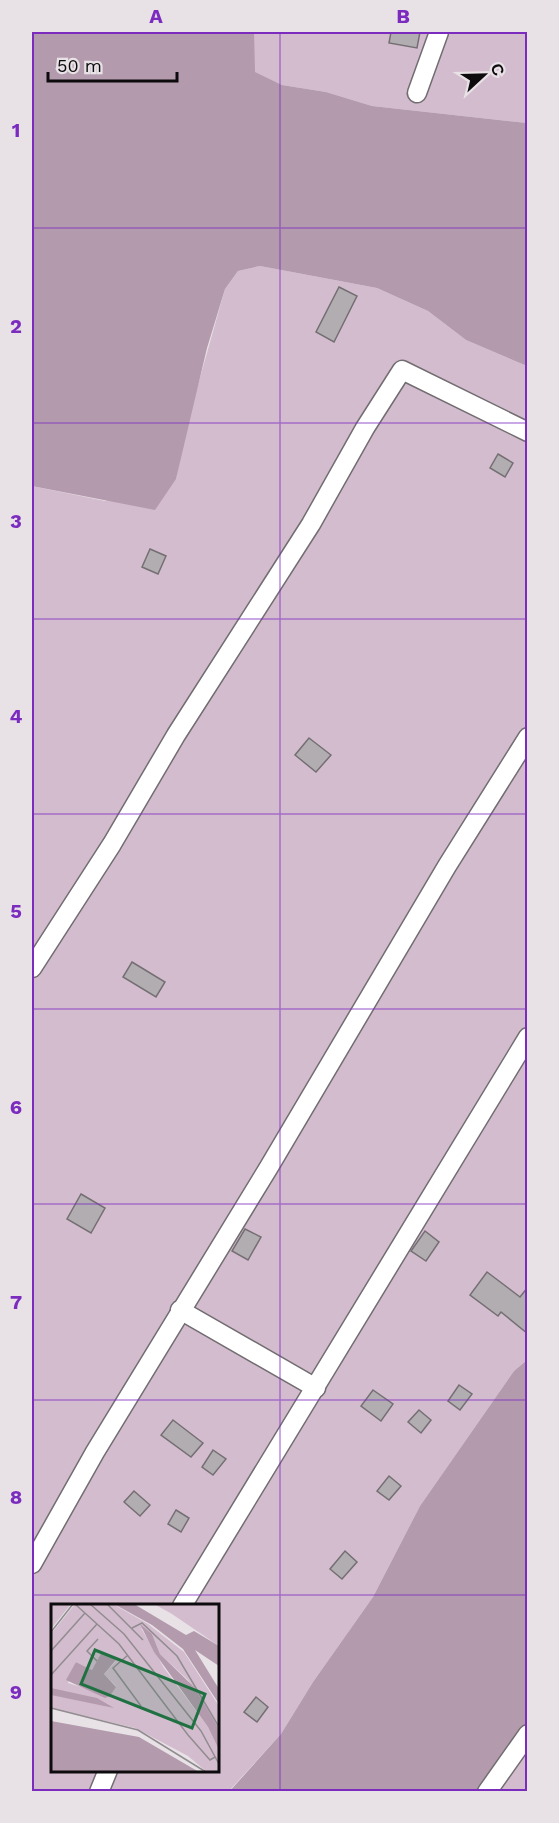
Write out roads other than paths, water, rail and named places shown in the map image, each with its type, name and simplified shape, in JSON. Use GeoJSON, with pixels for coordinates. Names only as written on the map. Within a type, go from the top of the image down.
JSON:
{"type":"FeatureCollection","features":[{"type":"Feature","properties":{"kind":"lane"},"geometry":{"type":"LineString","coordinates":[[417,93],[439,32]]}},
{"type":"Feature","properties":{"kind":"lane"},"geometry":{"type":"LineString","coordinates":[[32,968],[112,844],[176,735],[311,524],[365,428],[402,370],[528,432]]}},
{"type":"Feature","properties":{"kind":"lane"},"geometry":{"type":"LineString","coordinates":[[32,1564],[180,1310],[269,1167],[447,866],[528,737]]}},
{"type":"Feature","properties":{"kind":"lane"},"geometry":{"type":"LineString","coordinates":[[183,1604],[528,1037]]}},
{"type":"Feature","properties":{"kind":"lane"},"geometry":{"type":"LineString","coordinates":[[180,1310],[316,1388]]}},
{"type":"Feature","properties":{"kind":"lane"},"geometry":{"type":"LineString","coordinates":[[487,1791],[528,1734]]}},
{"type":"Feature","properties":{"kind":"lane"},"geometry":{"type":"LineString","coordinates":[[99,1791],[107,1772]]}}]}
